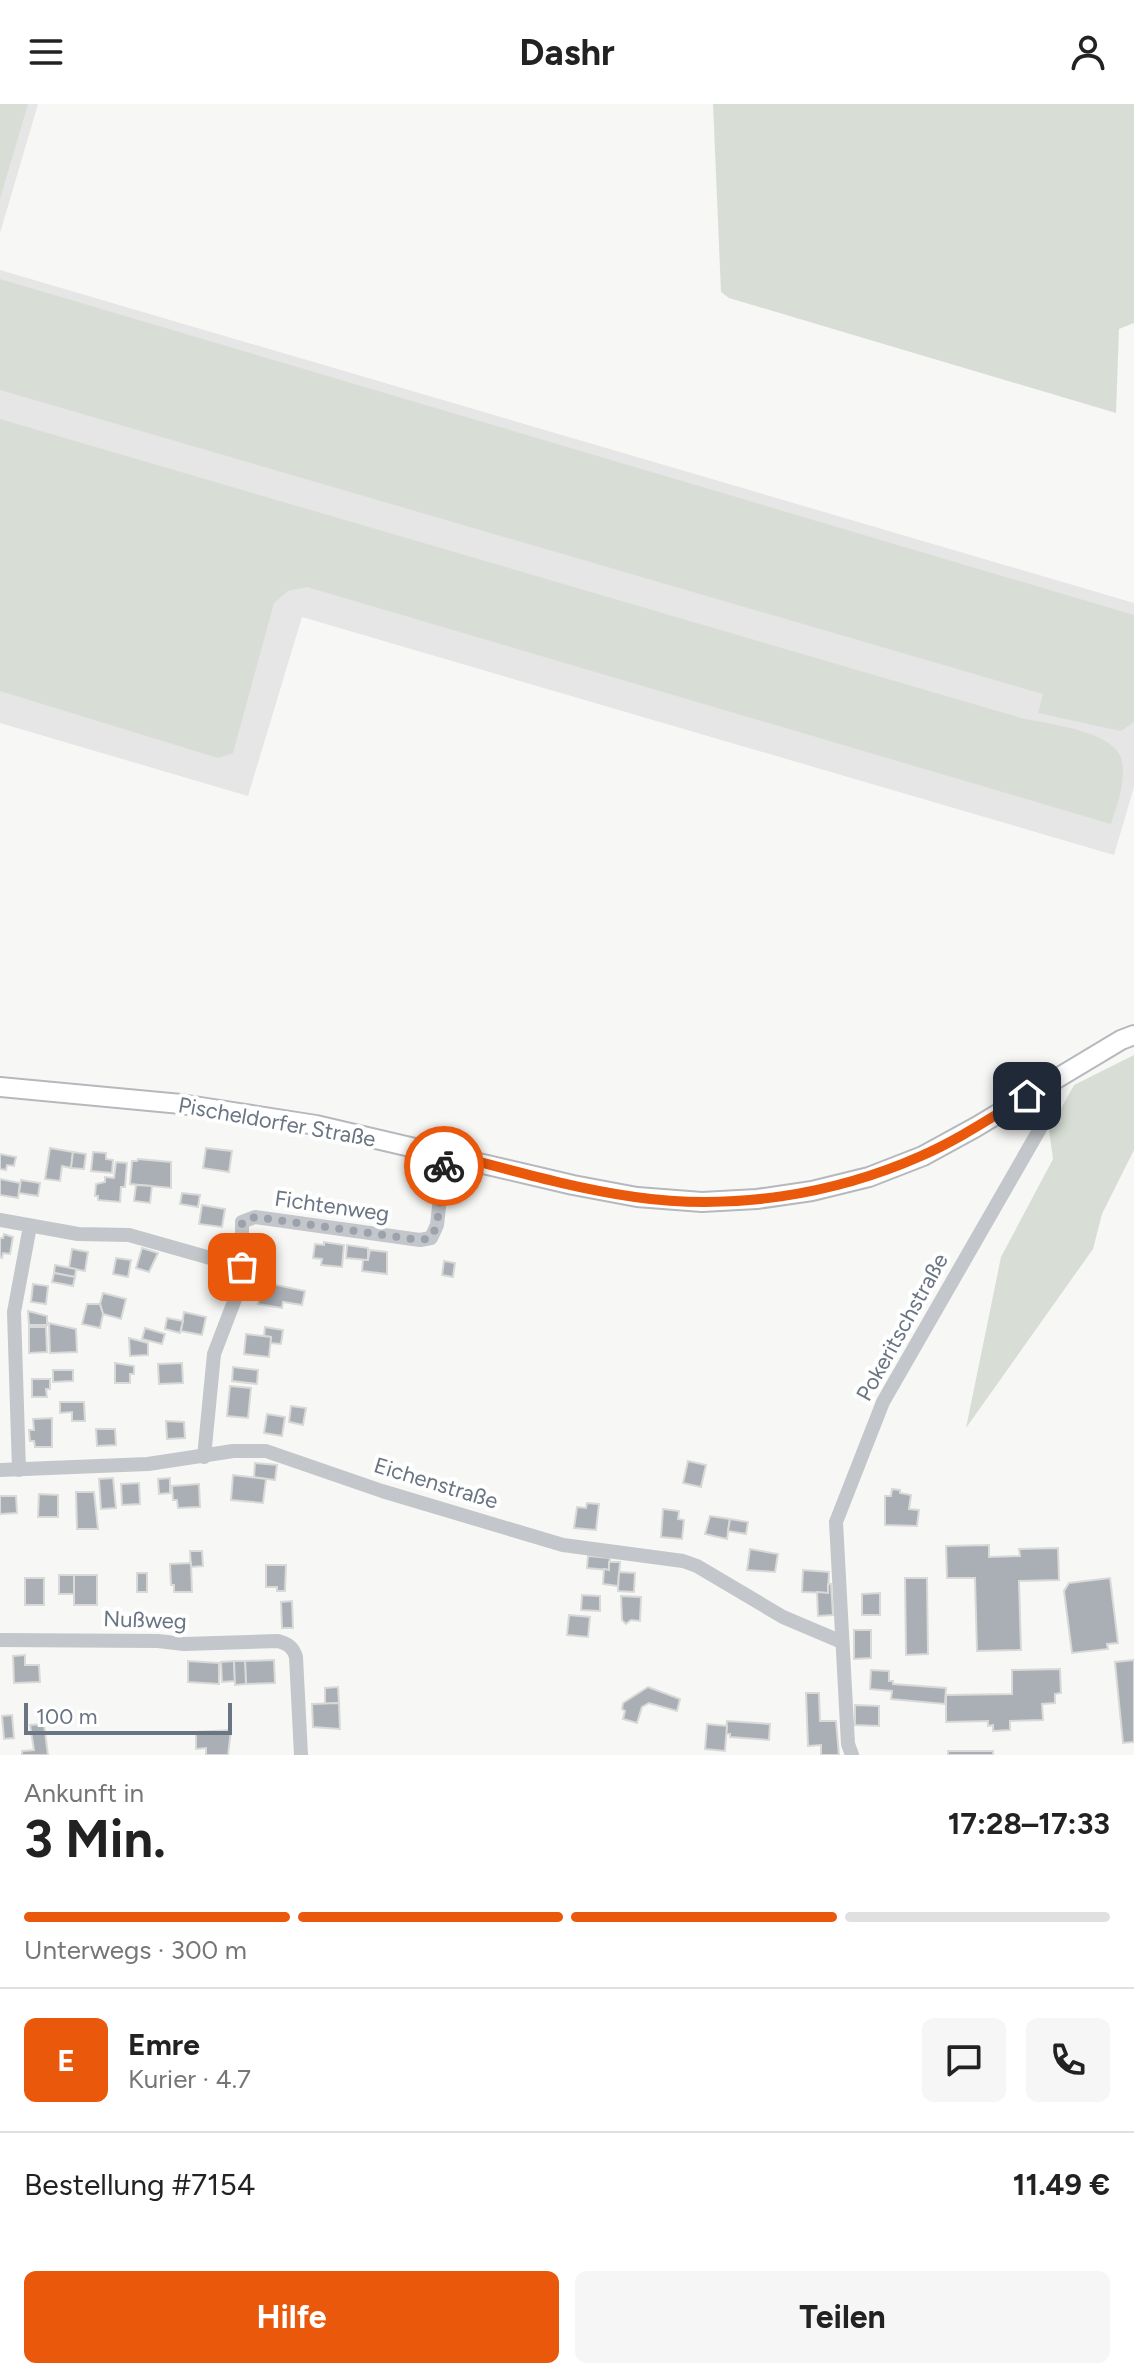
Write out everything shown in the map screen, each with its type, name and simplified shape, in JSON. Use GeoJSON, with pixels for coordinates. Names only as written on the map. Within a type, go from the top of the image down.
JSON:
{"type":"FeatureCollection","features":[{"type":"Feature","properties":{"kind":"main road","name":"Pischeldorfer Straße"},"geometry":{"type":"LineString","coordinates":[[0,1087],[196,1106],[316,1125],[637,1197],[702,1202],[757,1199],[812,1191],[869,1177],[923,1156],[1134,1035]]}},
{"type":"Feature","properties":{"kind":"street","name":"Pokeritschstraße"},"geometry":{"type":"LineString","coordinates":[[852,1755],[848,1744],[836,1522],[883,1402],[1053,1106],[1052,1080]]}},
{"type":"Feature","properties":{"kind":"street","name":"Fichtenweg"},"geometry":{"type":"LineString","coordinates":[[242,1267],[242,1222],[255,1217],[420,1240],[431,1238],[437,1225],[445,1153]]}},
{"type":"Feature","properties":{"kind":"street"},"geometry":{"type":"LineString","coordinates":[[0,1220],[78,1234],[129,1235],[242,1267],[235,1299],[214,1354],[204,1457]]}},
{"type":"Feature","properties":{"kind":"street"},"geometry":{"type":"LineString","coordinates":[[19,1470],[14,1312],[30,1226]]}},
{"type":"Feature","properties":{"kind":"street","name":"Eichenstraße"},"geometry":{"type":"LineString","coordinates":[[0,1470],[148,1464],[233,1451],[266,1451],[382,1491],[563,1545],[683,1561],[697,1566],[783,1617],[842,1642]]}},
{"type":"Feature","properties":{"kind":"street","name":"Nußweg"},"geometry":{"type":"LineString","coordinates":[[0,1640],[287,1643],[296,1657],[301,1755]]}},
{"type":"Feature","properties":{"kind":"shaded area"},"geometry":{"type":"Polygon","coordinates":[[[0,104],[38,104],[0,233],[0,104]]]}},
{"type":"Feature","properties":{"kind":"shaded area"},"geometry":{"type":"Polygon","coordinates":[[[0,104],[28,104],[0,199],[0,104]]]}},
{"type":"Feature","properties":{"kind":"shaded area"},"geometry":{"type":"Polygon","coordinates":[[[713,104],[1134,104],[1134,323],[1119,329],[1116,413],[729,298],[721,292],[713,104]]]}},
{"type":"Feature","properties":{"kind":"shaded area"},"geometry":{"type":"Polygon","coordinates":[[[0,270],[1134,603],[1134,787],[1114,855],[302,617],[248,796],[0,723],[0,270]]]}},
{"type":"Feature","properties":{"kind":"shaded area"},"geometry":{"type":"Polygon","coordinates":[[[0,279],[1134,615],[1134,722],[1121,731],[1038,713],[1043,694],[0,390],[0,279]]]}},
{"type":"Feature","properties":{"kind":"shaded area"},"geometry":{"type":"Polygon","coordinates":[[[0,419],[1021,718],[1079,730],[1108,742],[1122,761],[1122,785],[1111,824],[307,587],[288,591],[274,603],[233,753],[218,758],[0,691],[0,419]]]}},
{"type":"Feature","properties":{"kind":"shaded area"},"geometry":{"type":"Polygon","coordinates":[[[1134,1055],[1134,1150],[1102,1214],[1093,1249],[966,1428],[1001,1257],[1053,1159],[1049,1130],[1074,1085],[1134,1055]]]}},
{"type":"Feature","properties":{"kind":"building"},"geometry":{"type":"Polygon","coordinates":[[[50,1148],[73,1152],[71,1168],[62,1166],[60,1181],[45,1179],[50,1148]]]}},
{"type":"Feature","properties":{"kind":"building"},"geometry":{"type":"Polygon","coordinates":[[[206,1148],[232,1151],[229,1172],[203,1168],[206,1148]]]}},
{"type":"Feature","properties":{"kind":"building"},"geometry":{"type":"Polygon","coordinates":[[[73,1152],[86,1154],[84,1169],[71,1168],[73,1152]]]}},
{"type":"Feature","properties":{"kind":"building"},"geometry":{"type":"Polygon","coordinates":[[[93,1152],[106,1153],[106,1159],[113,1160],[112,1173],[91,1171],[93,1152]]]}},
{"type":"Feature","properties":{"kind":"building"},"geometry":{"type":"Polygon","coordinates":[[[0,1154],[16,1157],[14,1166],[7,1165],[6,1170],[0,1169],[0,1154]]]}},
{"type":"Feature","properties":{"kind":"building"},"geometry":{"type":"Polygon","coordinates":[[[132,1161],[171,1162],[171,1188],[130,1184],[132,1161]]]}},
{"type":"Feature","properties":{"kind":"building"},"geometry":{"type":"Polygon","coordinates":[[[116,1162],[127,1163],[120,1202],[98,1200],[95,1196],[96,1184],[105,1182],[105,1177],[114,1178],[116,1162]]]}},
{"type":"Feature","properties":{"kind":"building"},"geometry":{"type":"Polygon","coordinates":[[[0,1179],[20,1183],[18,1198],[0,1195],[0,1179]]]}},
{"type":"Feature","properties":{"kind":"building"},"geometry":{"type":"Polygon","coordinates":[[[21,1180],[40,1183],[38,1196],[19,1193],[21,1180]]]}},
{"type":"Feature","properties":{"kind":"building"},"geometry":{"type":"Polygon","coordinates":[[[136,1185],[152,1186],[150,1203],[134,1201],[136,1185]]]}},
{"type":"Feature","properties":{"kind":"building"},"geometry":{"type":"Polygon","coordinates":[[[182,1193],[200,1195],[198,1207],[180,1204],[182,1193]]]}},
{"type":"Feature","properties":{"kind":"building"},"geometry":{"type":"Polygon","coordinates":[[[202,1205],[225,1209],[222,1227],[199,1224],[202,1205]]]}},
{"type":"Feature","properties":{"kind":"building"},"geometry":{"type":"Polygon","coordinates":[[[4,1234],[13,1237],[10,1254],[3,1253],[2,1258],[0,1238],[4,1234]]]}},
{"type":"Feature","properties":{"kind":"building"},"geometry":{"type":"Polygon","coordinates":[[[324,1242],[344,1245],[342,1267],[321,1265],[322,1259],[313,1258],[315,1244],[324,1245],[324,1242]]]}},
{"type":"Feature","properties":{"kind":"building"},"geometry":{"type":"Polygon","coordinates":[[[347,1245],[368,1248],[368,1260],[346,1258],[347,1245]]]}},
{"type":"Feature","properties":{"kind":"building"},"geometry":{"type":"Polygon","coordinates":[[[142,1248],[158,1253],[149,1272],[136,1268],[142,1248]]]}},
{"type":"Feature","properties":{"kind":"building"},"geometry":{"type":"Polygon","coordinates":[[[72,1249],[88,1252],[85,1271],[69,1268],[72,1249]]]}},
{"type":"Feature","properties":{"kind":"building"},"geometry":{"type":"Polygon","coordinates":[[[370,1250],[387,1252],[387,1274],[362,1271],[363,1260],[368,1260],[370,1250]]]}},
{"type":"Feature","properties":{"kind":"building"},"geometry":{"type":"Polygon","coordinates":[[[116,1258],[131,1260],[128,1277],[113,1274],[116,1258]]]}},
{"type":"Feature","properties":{"kind":"building"},"geometry":{"type":"Polygon","coordinates":[[[444,1261],[455,1263],[453,1277],[442,1275],[444,1261]]]}},
{"type":"Feature","properties":{"kind":"building"},"geometry":{"type":"Polygon","coordinates":[[[55,1265],[76,1269],[75,1277],[54,1273],[55,1265]]]}},
{"type":"Feature","properties":{"kind":"building"},"geometry":{"type":"Polygon","coordinates":[[[54,1273],[75,1277],[73,1286],[52,1282],[54,1273]]]}},
{"type":"Feature","properties":{"kind":"building"},"geometry":{"type":"Polygon","coordinates":[[[262,1282],[305,1291],[302,1305],[283,1302],[282,1308],[258,1304],[262,1282]]]}},
{"type":"Feature","properties":{"kind":"building"},"geometry":{"type":"Polygon","coordinates":[[[33,1284],[48,1286],[46,1304],[31,1302],[33,1284]]]}},
{"type":"Feature","properties":{"kind":"building"},"geometry":{"type":"Polygon","coordinates":[[[103,1293],[126,1299],[121,1319],[103,1314],[100,1304],[103,1293]]]}},
{"type":"Feature","properties":{"kind":"building"},"geometry":{"type":"Polygon","coordinates":[[[87,1304],[100,1304],[103,1314],[100,1328],[82,1324],[87,1304]]]}},
{"type":"Feature","properties":{"kind":"building"},"geometry":{"type":"Polygon","coordinates":[[[28,1311],[47,1316],[47,1325],[29,1325],[28,1311]]]}},
{"type":"Feature","properties":{"kind":"building"},"geometry":{"type":"Polygon","coordinates":[[[184,1312],[206,1317],[202,1335],[181,1331],[184,1312]]]}},
{"type":"Feature","properties":{"kind":"building"},"geometry":{"type":"Polygon","coordinates":[[[167,1318],[183,1321],[180,1333],[165,1329],[167,1318]]]}},
{"type":"Feature","properties":{"kind":"building"},"geometry":{"type":"Polygon","coordinates":[[[49,1323],[76,1329],[77,1352],[50,1353],[49,1323]]]}},
{"type":"Feature","properties":{"kind":"building"},"geometry":{"type":"Polygon","coordinates":[[[29,1327],[46,1327],[47,1352],[29,1353],[29,1327]]]}},
{"type":"Feature","properties":{"kind":"building"},"geometry":{"type":"Polygon","coordinates":[[[265,1327],[283,1330],[281,1344],[270,1343],[271,1337],[264,1336],[265,1327]]]}},
{"type":"Feature","properties":{"kind":"building"},"geometry":{"type":"Polygon","coordinates":[[[145,1328],[165,1334],[162,1344],[142,1339],[145,1328]]]}},
{"type":"Feature","properties":{"kind":"building"},"geometry":{"type":"Polygon","coordinates":[[[246,1334],[271,1337],[269,1357],[244,1354],[246,1334]]]}},
{"type":"Feature","properties":{"kind":"building"},"geometry":{"type":"Polygon","coordinates":[[[129,1338],[148,1343],[148,1355],[130,1356],[129,1338]]]}},
{"type":"Feature","properties":{"kind":"building"},"geometry":{"type":"Polygon","coordinates":[[[115,1363],[134,1366],[130,1383],[115,1383],[115,1363]]]}},
{"type":"Feature","properties":{"kind":"building"},"geometry":{"type":"Polygon","coordinates":[[[182,1363],[183,1383],[159,1384],[158,1364],[182,1363]]]}},
{"type":"Feature","properties":{"kind":"building"},"geometry":{"type":"Polygon","coordinates":[[[233,1367],[258,1370],[257,1384],[232,1381],[233,1367]]]}},
{"type":"Feature","properties":{"kind":"building"},"geometry":{"type":"Polygon","coordinates":[[[53,1370],[73,1370],[73,1381],[53,1382],[53,1370]]]}},
{"type":"Feature","properties":{"kind":"building"},"geometry":{"type":"Polygon","coordinates":[[[32,1379],[50,1379],[47,1397],[32,1397],[32,1379]]]}},
{"type":"Feature","properties":{"kind":"building"},"geometry":{"type":"Polygon","coordinates":[[[230,1386],[251,1388],[248,1418],[227,1416],[230,1386]]]}},
{"type":"Feature","properties":{"kind":"building"},"geometry":{"type":"Polygon","coordinates":[[[60,1402],[84,1402],[85,1421],[72,1421],[72,1412],[60,1413],[60,1402]]]}},
{"type":"Feature","properties":{"kind":"building"},"geometry":{"type":"Polygon","coordinates":[[[291,1406],[306,1408],[303,1425],[289,1422],[291,1406]]]}},
{"type":"Feature","properties":{"kind":"building"},"geometry":{"type":"Polygon","coordinates":[[[267,1414],[285,1417],[282,1436],[264,1433],[267,1414]]]}},
{"type":"Feature","properties":{"kind":"building"},"geometry":{"type":"Polygon","coordinates":[[[52,1418],[52,1447],[35,1447],[34,1441],[30,1441],[29,1430],[34,1430],[33,1419],[52,1418]]]}},
{"type":"Feature","properties":{"kind":"building"},"geometry":{"type":"Polygon","coordinates":[[[166,1421],[184,1422],[185,1438],[167,1439],[166,1421]]]}},
{"type":"Feature","properties":{"kind":"building"},"geometry":{"type":"Polygon","coordinates":[[[96,1429],[115,1429],[116,1445],[97,1446],[96,1429]]]}},
{"type":"Feature","properties":{"kind":"building"},"geometry":{"type":"Polygon","coordinates":[[[688,1461],[706,1465],[701,1487],[683,1483],[688,1461]]]}},
{"type":"Feature","properties":{"kind":"building"},"geometry":{"type":"Polygon","coordinates":[[[255,1463],[277,1465],[275,1480],[254,1477],[255,1463]]]}},
{"type":"Feature","properties":{"kind":"building"},"geometry":{"type":"Polygon","coordinates":[[[233,1475],[266,1479],[263,1503],[231,1500],[233,1475]]]}},
{"type":"Feature","properties":{"kind":"building"},"geometry":{"type":"Polygon","coordinates":[[[113,1478],[116,1508],[101,1509],[99,1479],[113,1478]]]}},
{"type":"Feature","properties":{"kind":"building"},"geometry":{"type":"Polygon","coordinates":[[[170,1478],[170,1493],[159,1494],[158,1479],[170,1478]]]}},
{"type":"Feature","properties":{"kind":"building"},"geometry":{"type":"Polygon","coordinates":[[[139,1483],[140,1504],[122,1505],[121,1484],[139,1483]]]}},
{"type":"Feature","properties":{"kind":"building"},"geometry":{"type":"Polygon","coordinates":[[[199,1484],[200,1507],[178,1508],[177,1500],[173,1500],[172,1486],[199,1484]]]}},
{"type":"Feature","properties":{"kind":"building"},"geometry":{"type":"Polygon","coordinates":[[[892,1489],[911,1495],[909,1509],[919,1510],[917,1526],[885,1525],[885,1496],[891,1496],[892,1489]]]}},
{"type":"Feature","properties":{"kind":"building"},"geometry":{"type":"Polygon","coordinates":[[[76,1492],[94,1492],[98,1529],[77,1529],[76,1492]]]}},
{"type":"Feature","properties":{"kind":"building"},"geometry":{"type":"Polygon","coordinates":[[[39,1494],[58,1495],[58,1517],[38,1517],[39,1494]]]}},
{"type":"Feature","properties":{"kind":"building"},"geometry":{"type":"Polygon","coordinates":[[[0,1496],[16,1496],[17,1513],[0,1514],[0,1496]]]}},
{"type":"Feature","properties":{"kind":"building"},"geometry":{"type":"Polygon","coordinates":[[[587,1503],[599,1504],[596,1530],[574,1528],[577,1507],[586,1508],[587,1503]]]}},
{"type":"Feature","properties":{"kind":"building"},"geometry":{"type":"Polygon","coordinates":[[[663,1509],[679,1511],[678,1519],[684,1520],[682,1539],[661,1537],[663,1509]]]}},
{"type":"Feature","properties":{"kind":"building"},"geometry":{"type":"Polygon","coordinates":[[[710,1516],[730,1519],[727,1539],[705,1534],[710,1516]]]}},
{"type":"Feature","properties":{"kind":"building"},"geometry":{"type":"Polygon","coordinates":[[[730,1519],[748,1522],[746,1534],[728,1531],[730,1519]]]}},
{"type":"Feature","properties":{"kind":"building"},"geometry":{"type":"Polygon","coordinates":[[[989,1545],[989,1557],[1020,1556],[1019,1549],[1058,1548],[1059,1580],[1019,1581],[1021,1650],[977,1651],[975,1578],[947,1578],[946,1546],[989,1545]]]}},
{"type":"Feature","properties":{"kind":"building"},"geometry":{"type":"Polygon","coordinates":[[[750,1549],[778,1554],[775,1572],[747,1570],[750,1549]]]}},
{"type":"Feature","properties":{"kind":"building"},"geometry":{"type":"Polygon","coordinates":[[[190,1551],[202,1551],[203,1566],[191,1567],[190,1551]]]}},
{"type":"Feature","properties":{"kind":"building"},"geometry":{"type":"Polygon","coordinates":[[[588,1556],[610,1558],[609,1570],[587,1568],[588,1556]]]}},
{"type":"Feature","properties":{"kind":"building"},"geometry":{"type":"Polygon","coordinates":[[[609,1562],[620,1562],[618,1586],[603,1584],[604,1569],[609,1570],[609,1562]]]}},
{"type":"Feature","properties":{"kind":"building"},"geometry":{"type":"Polygon","coordinates":[[[191,1563],[192,1592],[174,1592],[170,1564],[191,1563]]]}},
{"type":"Feature","properties":{"kind":"building"},"geometry":{"type":"Polygon","coordinates":[[[266,1565],[286,1565],[285,1591],[266,1587],[266,1565]]]}},
{"type":"Feature","properties":{"kind":"building"},"geometry":{"type":"Polygon","coordinates":[[[803,1570],[829,1572],[828,1593],[802,1592],[803,1570]]]}},
{"type":"Feature","properties":{"kind":"building"},"geometry":{"type":"Polygon","coordinates":[[[619,1572],[635,1573],[634,1592],[618,1591],[619,1572]]]}},
{"type":"Feature","properties":{"kind":"building"},"geometry":{"type":"Polygon","coordinates":[[[137,1573],[147,1573],[147,1592],[137,1592],[137,1573]]]}},
{"type":"Feature","properties":{"kind":"building"},"geometry":{"type":"Polygon","coordinates":[[[59,1575],[74,1575],[74,1594],[59,1594],[59,1575]]]}},
{"type":"Feature","properties":{"kind":"building"},"geometry":{"type":"Polygon","coordinates":[[[74,1575],[97,1575],[97,1605],[74,1605],[74,1575]]]}},
{"type":"Feature","properties":{"kind":"building"},"geometry":{"type":"Polygon","coordinates":[[[25,1578],[44,1578],[44,1605],[25,1605],[25,1578]]]}},
{"type":"Feature","properties":{"kind":"building"},"geometry":{"type":"Polygon","coordinates":[[[905,1578],[927,1578],[928,1654],[906,1655],[905,1578]]]}},
{"type":"Feature","properties":{"kind":"building"},"geometry":{"type":"Polygon","coordinates":[[[1110,1578],[1118,1643],[1107,1644],[1108,1649],[1072,1653],[1064,1591],[1069,1583],[1110,1578]]]}},
{"type":"Feature","properties":{"kind":"building"},"geometry":{"type":"Polygon","coordinates":[[[828,1584],[831,1584],[833,1615],[818,1616],[817,1592],[828,1593],[828,1584]]]}},
{"type":"Feature","properties":{"kind":"building"},"geometry":{"type":"Polygon","coordinates":[[[880,1593],[880,1615],[862,1615],[862,1594],[880,1593]]]}},
{"type":"Feature","properties":{"kind":"building"},"geometry":{"type":"Polygon","coordinates":[[[582,1595],[600,1596],[600,1611],[581,1610],[582,1595]]]}},
{"type":"Feature","properties":{"kind":"building"},"geometry":{"type":"Polygon","coordinates":[[[621,1596],[641,1597],[640,1621],[631,1620],[626,1624],[622,1620],[621,1596]]]}},
{"type":"Feature","properties":{"kind":"building"},"geometry":{"type":"Polygon","coordinates":[[[292,1601],[293,1628],[282,1628],[281,1602],[292,1601]]]}},
{"type":"Feature","properties":{"kind":"building"},"geometry":{"type":"Polygon","coordinates":[[[569,1615],[590,1617],[588,1637],[567,1635],[569,1615]]]}},
{"type":"Feature","properties":{"kind":"building"},"geometry":{"type":"Polygon","coordinates":[[[854,1630],[871,1630],[871,1658],[854,1659],[854,1630]]]}},
{"type":"Feature","properties":{"kind":"building"},"geometry":{"type":"Polygon","coordinates":[[[25,1655],[25,1665],[39,1665],[40,1682],[14,1683],[13,1656],[25,1655]]]}},
{"type":"Feature","properties":{"kind":"building"},"geometry":{"type":"Polygon","coordinates":[[[274,1660],[275,1683],[246,1684],[245,1661],[274,1660]]]}},
{"type":"Feature","properties":{"kind":"building"},"geometry":{"type":"Polygon","coordinates":[[[1134,1660],[1134,1742],[1123,1743],[1115,1662],[1134,1660]]]}},
{"type":"Feature","properties":{"kind":"building"},"geometry":{"type":"Polygon","coordinates":[[[188,1661],[219,1663],[219,1684],[188,1682],[188,1661]]]}},
{"type":"Feature","properties":{"kind":"building"},"geometry":{"type":"Polygon","coordinates":[[[234,1661],[235,1681],[222,1682],[221,1662],[234,1661]]]}},
{"type":"Feature","properties":{"kind":"building"},"geometry":{"type":"Polygon","coordinates":[[[234,1661],[245,1661],[246,1684],[235,1685],[234,1661]]]}},
{"type":"Feature","properties":{"kind":"building"},"geometry":{"type":"Polygon","coordinates":[[[1060,1669],[1061,1693],[1055,1694],[1055,1703],[1042,1704],[1043,1720],[1010,1721],[1010,1730],[993,1731],[993,1725],[988,1726],[988,1721],[946,1722],[946,1695],[1012,1694],[1012,1670],[1060,1669]]]}},
{"type":"Feature","properties":{"kind":"building"},"geometry":{"type":"Polygon","coordinates":[[[871,1670],[889,1671],[889,1681],[893,1684],[946,1688],[945,1704],[891,1699],[892,1691],[870,1689],[871,1670]]]}},
{"type":"Feature","properties":{"kind":"building"},"geometry":{"type":"Polygon","coordinates":[[[338,1687],[339,1703],[325,1704],[325,1688],[338,1687]]]}},
{"type":"Feature","properties":{"kind":"building"},"geometry":{"type":"Polygon","coordinates":[[[648,1687],[680,1699],[677,1711],[649,1703],[642,1707],[637,1723],[623,1719],[623,1703],[648,1687]]]}},
{"type":"Feature","properties":{"kind":"building"},"geometry":{"type":"Polygon","coordinates":[[[806,1693],[819,1693],[820,1721],[836,1721],[839,1755],[821,1755],[821,1745],[808,1746],[806,1693]]]}},
{"type":"Feature","properties":{"kind":"building"},"geometry":{"type":"Polygon","coordinates":[[[339,1703],[340,1729],[313,1727],[312,1704],[339,1703]]]}},
{"type":"Feature","properties":{"kind":"building"},"geometry":{"type":"Polygon","coordinates":[[[855,1705],[879,1706],[879,1726],[855,1725],[855,1705]]]}},
{"type":"Feature","properties":{"kind":"building"},"geometry":{"type":"Polygon","coordinates":[[[12,1715],[14,1738],[4,1739],[2,1716],[12,1715]]]}},
{"type":"Feature","properties":{"kind":"building"},"geometry":{"type":"Polygon","coordinates":[[[727,1721],[770,1724],[769,1740],[730,1737],[726,1734],[727,1721]]]}},
{"type":"Feature","properties":{"kind":"building"},"geometry":{"type":"Polygon","coordinates":[[[44,1724],[48,1755],[22,1755],[22,1751],[34,1750],[30,1725],[44,1724]]]}},
{"type":"Feature","properties":{"kind":"building"},"geometry":{"type":"Polygon","coordinates":[[[707,1724],[727,1726],[725,1751],[705,1749],[707,1724]]]}},
{"type":"Feature","properties":{"kind":"building"},"geometry":{"type":"Polygon","coordinates":[[[231,1730],[228,1755],[206,1755],[206,1748],[196,1749],[196,1732],[231,1730]]]}},
{"type":"Feature","properties":{"kind":"building"},"geometry":{"type":"Polygon","coordinates":[[[948,1751],[993,1751],[993,1755],[948,1755],[948,1751]]]}},
{"type":"Feature","properties":{"kind":"way so far"},"geometry":{"type":"LineString","coordinates":[[242,1267],[242,1222],[255,1217],[420,1240],[431,1238],[437,1225],[444,1166]]}},
{"type":"Feature","properties":{"kind":"route"},"geometry":{"type":"LineString","coordinates":[[444,1166],[445,1153],[573,1185],[637,1197],[702,1202],[757,1199],[812,1191],[869,1177],[923,1156],[1027,1096]]}}]}
